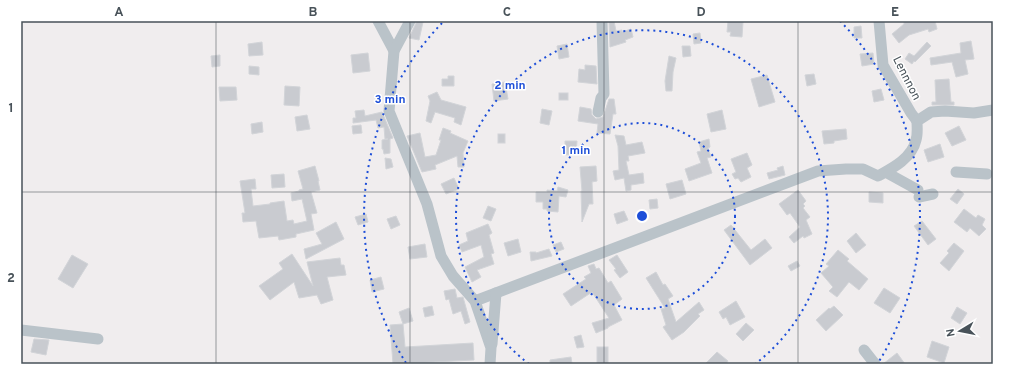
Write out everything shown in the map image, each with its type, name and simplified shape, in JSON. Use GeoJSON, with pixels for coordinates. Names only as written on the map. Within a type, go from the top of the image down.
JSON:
{"type":"FeatureCollection","features":[{"type":"Feature","properties":{"kind":"street"},"geometry":{"type":"LineString","coordinates":[[378,21],[394,51]]}},
{"type":"Feature","properties":{"kind":"street"},"geometry":{"type":"LineString","coordinates":[[410,21],[394,51],[389,111],[427,204],[441,256],[453,276],[475,301],[492,348]]}},
{"type":"Feature","properties":{"kind":"street"},"geometry":{"type":"LineString","coordinates":[[598,112],[601,98],[604,94],[602,21]]}},
{"type":"Feature","properties":{"kind":"street","name":"Lennnon"},"geometry":{"type":"LineString","coordinates":[[879,21],[883,65],[917,121]]}},
{"type":"Feature","properties":{"kind":"street"},"geometry":{"type":"LineString","coordinates":[[475,301],[818,171],[863,169],[878,176],[896,166],[908,156],[916,140],[917,121],[931,112],[945,111],[974,113],[993,110]]}},
{"type":"Feature","properties":{"kind":"street"},"geometry":{"type":"LineString","coordinates":[[956,172],[987,174]]}},
{"type":"Feature","properties":{"kind":"street"},"geometry":{"type":"LineString","coordinates":[[889,174],[919,194],[933,194]]}},
{"type":"Feature","properties":{"kind":"street"},"geometry":{"type":"LineString","coordinates":[[490,364],[496,293]]}},
{"type":"Feature","properties":{"kind":"street"},"geometry":{"type":"LineString","coordinates":[[21,330],[98,339]]}},
{"type":"Feature","properties":{"kind":"street"},"geometry":{"type":"LineString","coordinates":[[864,350],[875,364]]}},
{"type":"Feature","properties":{"kind":"building"},"geometry":{"type":"Polygon","coordinates":[[[417,21],[423,22],[419,40],[409,38],[417,21]]]}},
{"type":"Feature","properties":{"kind":"building"},"geometry":{"type":"Polygon","coordinates":[[[609,21],[614,21],[616,31],[622,30],[622,32],[631,29],[633,37],[625,40],[626,42],[610,47],[609,21]]]}},
{"type":"Feature","properties":{"kind":"building"},"geometry":{"type":"Polygon","coordinates":[[[728,21],[743,22],[742,37],[730,36],[731,32],[727,32],[728,21]]]}},
{"type":"Feature","properties":{"kind":"building"},"geometry":{"type":"Polygon","coordinates":[[[904,21],[935,21],[937,29],[929,32],[928,29],[909,35],[899,43],[892,34],[904,24],[904,21]]]}},
{"type":"Feature","properties":{"kind":"building"},"geometry":{"type":"Polygon","coordinates":[[[861,26],[862,38],[854,38],[854,27],[861,26]]]}},
{"type":"Feature","properties":{"kind":"building"},"geometry":{"type":"Polygon","coordinates":[[[700,33],[701,43],[694,44],[693,34],[700,33]]]}},
{"type":"Feature","properties":{"kind":"building"},"geometry":{"type":"Polygon","coordinates":[[[971,41],[974,59],[965,60],[968,74],[956,77],[952,62],[931,65],[930,58],[961,53],[960,43],[971,41]]]}},
{"type":"Feature","properties":{"kind":"building"},"geometry":{"type":"Polygon","coordinates":[[[262,42],[263,55],[249,56],[248,44],[262,42]]]}},
{"type":"Feature","properties":{"kind":"building"},"geometry":{"type":"Polygon","coordinates":[[[927,42],[931,46],[915,62],[914,61],[912,64],[905,59],[909,53],[914,56],[927,42]]]}},
{"type":"Feature","properties":{"kind":"building"},"geometry":{"type":"Polygon","coordinates":[[[567,44],[569,57],[559,59],[557,46],[567,44]]]}},
{"type":"Feature","properties":{"kind":"building"},"geometry":{"type":"Polygon","coordinates":[[[682,46],[690,46],[691,56],[683,57],[682,46]]]}},
{"type":"Feature","properties":{"kind":"building"},"geometry":{"type":"Polygon","coordinates":[[[368,53],[370,71],[353,73],[351,55],[368,53]]]}},
{"type":"Feature","properties":{"kind":"building"},"geometry":{"type":"Polygon","coordinates":[[[873,53],[874,64],[862,66],[860,54],[873,53]]]}},
{"type":"Feature","properties":{"kind":"building"},"geometry":{"type":"Polygon","coordinates":[[[220,55],[220,66],[212,67],[211,56],[220,55]]]}},
{"type":"Feature","properties":{"kind":"building"},"geometry":{"type":"Polygon","coordinates":[[[669,56],[676,58],[673,72],[672,91],[666,91],[665,81],[669,56]]]}},
{"type":"Feature","properties":{"kind":"building"},"geometry":{"type":"Polygon","coordinates":[[[585,65],[596,66],[597,84],[578,82],[579,69],[585,70],[585,65]]]}},
{"type":"Feature","properties":{"kind":"building"},"geometry":{"type":"Polygon","coordinates":[[[249,66],[259,67],[259,75],[249,74],[249,66]]]}},
{"type":"Feature","properties":{"kind":"building"},"geometry":{"type":"Polygon","coordinates":[[[814,74],[816,84],[807,86],[805,75],[814,74]]]}},
{"type":"Feature","properties":{"kind":"building"},"geometry":{"type":"Polygon","coordinates":[[[767,75],[775,102],[759,107],[751,79],[767,75]]]}},
{"type":"Feature","properties":{"kind":"building"},"geometry":{"type":"Polygon","coordinates":[[[448,76],[454,76],[454,86],[442,86],[442,79],[448,79],[448,76]]]}},
{"type":"Feature","properties":{"kind":"building"},"geometry":{"type":"Polygon","coordinates":[[[949,79],[951,102],[954,102],[954,105],[932,105],[932,102],[936,102],[935,80],[949,79]]]}},
{"type":"Feature","properties":{"kind":"building"},"geometry":{"type":"Polygon","coordinates":[[[505,82],[508,99],[494,101],[492,84],[505,82]]]}},
{"type":"Feature","properties":{"kind":"building"},"geometry":{"type":"Polygon","coordinates":[[[285,86],[300,87],[299,106],[284,105],[285,86]]]}},
{"type":"Feature","properties":{"kind":"building"},"geometry":{"type":"Polygon","coordinates":[[[219,87],[236,87],[237,100],[220,101],[219,87]]]}},
{"type":"Feature","properties":{"kind":"building"},"geometry":{"type":"Polygon","coordinates":[[[881,89],[884,100],[874,102],[872,91],[881,89]]]}},
{"type":"Feature","properties":{"kind":"building"},"geometry":{"type":"Polygon","coordinates":[[[437,92],[441,100],[466,107],[461,125],[454,122],[455,118],[435,112],[431,123],[426,121],[430,101],[428,96],[437,92]]]}},
{"type":"Feature","properties":{"kind":"building"},"geometry":{"type":"Polygon","coordinates":[[[559,93],[568,93],[568,100],[559,100],[559,93]]]}},
{"type":"Feature","properties":{"kind":"building"},"geometry":{"type":"Polygon","coordinates":[[[609,99],[614,99],[616,114],[613,114],[610,134],[597,133],[598,124],[578,121],[580,107],[591,109],[592,115],[596,119],[603,117],[609,99]]]}},
{"type":"Feature","properties":{"kind":"building"},"geometry":{"type":"Polygon","coordinates":[[[542,109],[552,111],[549,125],[540,123],[542,109]]]}},
{"type":"Feature","properties":{"kind":"building"},"geometry":{"type":"Polygon","coordinates":[[[364,110],[365,116],[382,112],[393,138],[390,139],[390,153],[384,154],[382,149],[382,140],[388,139],[385,139],[384,127],[378,128],[376,120],[353,123],[353,118],[356,118],[355,111],[364,110]]]}},
{"type":"Feature","properties":{"kind":"building"},"geometry":{"type":"Polygon","coordinates":[[[722,110],[726,129],[711,132],[707,114],[722,110]]]}},
{"type":"Feature","properties":{"kind":"building"},"geometry":{"type":"Polygon","coordinates":[[[307,115],[310,129],[297,131],[295,117],[307,115]]]}},
{"type":"Feature","properties":{"kind":"building"},"geometry":{"type":"Polygon","coordinates":[[[262,122],[263,132],[252,134],[251,124],[262,122]]]}},
{"type":"Feature","properties":{"kind":"building"},"geometry":{"type":"Polygon","coordinates":[[[361,125],[362,133],[353,134],[352,126],[361,125]]]}},
{"type":"Feature","properties":{"kind":"building"},"geometry":{"type":"Polygon","coordinates":[[[959,126],[966,140],[952,146],[945,133],[959,126]]]}},
{"type":"Feature","properties":{"kind":"building"},"geometry":{"type":"Polygon","coordinates":[[[443,128],[451,131],[450,133],[468,141],[463,153],[464,167],[458,167],[457,156],[435,165],[436,169],[422,172],[407,136],[420,133],[425,157],[436,155],[443,128]]]}},
{"type":"Feature","properties":{"kind":"building"},"geometry":{"type":"Polygon","coordinates":[[[846,129],[847,139],[824,144],[822,131],[846,129]]]}},
{"type":"Feature","properties":{"kind":"building"},"geometry":{"type":"Polygon","coordinates":[[[498,134],[505,134],[505,143],[498,143],[498,134]]]}},
{"type":"Feature","properties":{"kind":"building"},"geometry":{"type":"Polygon","coordinates":[[[615,135],[624,136],[626,145],[642,142],[645,153],[628,156],[629,161],[626,161],[629,175],[643,173],[644,183],[631,185],[631,190],[626,191],[624,178],[615,180],[613,171],[619,170],[618,146],[615,135]]]}},
{"type":"Feature","properties":{"kind":"building"},"geometry":{"type":"Polygon","coordinates":[[[709,139],[710,147],[708,148],[711,157],[707,158],[712,173],[689,181],[685,169],[701,163],[697,152],[701,151],[699,142],[709,139]]]}},
{"type":"Feature","properties":{"kind":"building"},"geometry":{"type":"Polygon","coordinates":[[[565,141],[577,141],[576,154],[565,155],[565,141]]]}},
{"type":"Feature","properties":{"kind":"building"},"geometry":{"type":"Polygon","coordinates":[[[940,144],[944,157],[928,162],[924,150],[940,144]]]}},
{"type":"Feature","properties":{"kind":"building"},"geometry":{"type":"Polygon","coordinates":[[[747,153],[752,165],[747,168],[751,177],[741,182],[738,178],[735,179],[732,174],[736,172],[731,159],[747,153]]]}},
{"type":"Feature","properties":{"kind":"building"},"geometry":{"type":"Polygon","coordinates":[[[385,158],[391,159],[393,167],[386,169],[385,158]]]}},
{"type":"Feature","properties":{"kind":"building"},"geometry":{"type":"Polygon","coordinates":[[[315,166],[320,190],[311,192],[317,213],[311,214],[314,230],[296,234],[296,237],[279,240],[278,236],[259,238],[256,221],[243,222],[242,213],[245,213],[240,181],[255,179],[256,189],[251,189],[253,206],[284,201],[287,221],[293,220],[294,224],[307,221],[302,199],[292,201],[291,193],[303,189],[298,171],[315,166]]]}},
{"type":"Feature","properties":{"kind":"building"},"geometry":{"type":"Polygon","coordinates":[[[596,166],[597,181],[592,182],[593,204],[589,204],[582,222],[580,167],[596,166]]]}},
{"type":"Feature","properties":{"kind":"building"},"geometry":{"type":"Polygon","coordinates":[[[783,166],[785,175],[769,179],[767,173],[778,170],[777,168],[783,166]]]}},
{"type":"Feature","properties":{"kind":"building"},"geometry":{"type":"Polygon","coordinates":[[[284,174],[285,187],[272,188],[271,175],[284,174]]]}},
{"type":"Feature","properties":{"kind":"building"},"geometry":{"type":"Polygon","coordinates":[[[454,178],[459,189],[446,194],[441,184],[454,178]]]}},
{"type":"Feature","properties":{"kind":"building"},"geometry":{"type":"Polygon","coordinates":[[[682,180],[686,194],[670,199],[666,184],[682,180]]]}},
{"type":"Feature","properties":{"kind":"building"},"geometry":{"type":"Polygon","coordinates":[[[558,187],[568,190],[566,197],[559,196],[558,212],[547,211],[547,209],[543,209],[543,202],[536,202],[536,192],[547,192],[547,190],[557,191],[558,187]]]}},
{"type":"Feature","properties":{"kind":"building"},"geometry":{"type":"Polygon","coordinates":[[[958,189],[964,194],[957,204],[950,199],[958,189]]]}},
{"type":"Feature","properties":{"kind":"building"},"geometry":{"type":"Polygon","coordinates":[[[798,190],[806,201],[803,204],[805,206],[803,208],[810,217],[806,220],[812,234],[804,238],[803,236],[794,243],[789,237],[800,227],[790,213],[787,215],[779,204],[798,190]]]}},
{"type":"Feature","properties":{"kind":"building"},"geometry":{"type":"Polygon","coordinates":[[[869,192],[883,193],[883,203],[869,202],[869,192]]]}},
{"type":"Feature","properties":{"kind":"building"},"geometry":{"type":"Polygon","coordinates":[[[657,199],[658,208],[650,209],[649,200],[657,199]]]}},
{"type":"Feature","properties":{"kind":"building"},"geometry":{"type":"Polygon","coordinates":[[[488,206],[496,209],[491,221],[483,218],[488,206]]]}},
{"type":"Feature","properties":{"kind":"building"},"geometry":{"type":"Polygon","coordinates":[[[964,209],[976,218],[978,215],[985,219],[982,225],[986,229],[979,236],[970,228],[967,232],[954,222],[964,209]]]}},
{"type":"Feature","properties":{"kind":"building"},"geometry":{"type":"Polygon","coordinates":[[[624,211],[628,220],[617,224],[614,214],[624,211]]]}},
{"type":"Feature","properties":{"kind":"building"},"geometry":{"type":"Polygon","coordinates":[[[366,214],[368,222],[358,225],[355,217],[366,214]]]}},
{"type":"Feature","properties":{"kind":"building"},"geometry":{"type":"Polygon","coordinates":[[[396,216],[400,225],[391,229],[387,219],[396,216]]]}},
{"type":"Feature","properties":{"kind":"building"},"geometry":{"type":"Polygon","coordinates":[[[922,221],[936,239],[928,245],[914,226],[922,221]]]}},
{"type":"Feature","properties":{"kind":"building"},"geometry":{"type":"Polygon","coordinates":[[[336,222],[344,239],[306,259],[304,249],[322,244],[316,233],[336,222]]]}},
{"type":"Feature","properties":{"kind":"building"},"geometry":{"type":"Polygon","coordinates":[[[488,224],[492,233],[489,235],[494,253],[491,254],[494,264],[477,270],[481,277],[472,282],[465,267],[484,257],[481,245],[462,252],[459,245],[468,241],[466,233],[488,224]]]}},
{"type":"Feature","properties":{"kind":"building"},"geometry":{"type":"Polygon","coordinates":[[[731,225],[751,250],[765,239],[772,248],[750,265],[724,230],[731,225]]]}},
{"type":"Feature","properties":{"kind":"building"},"geometry":{"type":"Polygon","coordinates":[[[856,233],[866,245],[856,253],[847,241],[856,233]]]}},
{"type":"Feature","properties":{"kind":"building"},"geometry":{"type":"Polygon","coordinates":[[[518,239],[521,252],[508,256],[504,243],[518,239]]]}},
{"type":"Feature","properties":{"kind":"building"},"geometry":{"type":"Polygon","coordinates":[[[561,242],[564,249],[556,252],[553,245],[561,242]]]}},
{"type":"Feature","properties":{"kind":"building"},"geometry":{"type":"Polygon","coordinates":[[[954,243],[964,251],[949,271],[940,263],[949,253],[947,251],[954,243]]]}},
{"type":"Feature","properties":{"kind":"building"},"geometry":{"type":"Polygon","coordinates":[[[425,244],[427,257],[410,259],[408,247],[425,244]]]}},
{"type":"Feature","properties":{"kind":"building"},"geometry":{"type":"Polygon","coordinates":[[[549,249],[552,256],[531,261],[530,252],[536,253],[549,249]]]}},
{"type":"Feature","properties":{"kind":"building"},"geometry":{"type":"Polygon","coordinates":[[[838,250],[849,259],[847,261],[868,279],[859,290],[849,282],[837,297],[829,291],[833,287],[821,273],[829,266],[826,264],[838,250]]]}},
{"type":"Feature","properties":{"kind":"building"},"geometry":{"type":"Polygon","coordinates":[[[292,254],[313,286],[307,262],[340,258],[341,265],[344,265],[346,275],[327,277],[333,300],[321,304],[317,295],[299,298],[294,282],[270,300],[259,286],[283,269],[279,263],[292,254]]]}},
{"type":"Feature","properties":{"kind":"building"},"geometry":{"type":"Polygon","coordinates":[[[72,255],[88,264],[73,288],[58,279],[72,255]]]}},
{"type":"Feature","properties":{"kind":"building"},"geometry":{"type":"Polygon","coordinates":[[[617,255],[628,272],[620,278],[614,270],[616,269],[609,260],[617,255]]]}},
{"type":"Feature","properties":{"kind":"building"},"geometry":{"type":"Polygon","coordinates":[[[797,261],[800,266],[791,271],[788,266],[797,261]]]}},
{"type":"Feature","properties":{"kind":"building"},"geometry":{"type":"Polygon","coordinates":[[[594,264],[596,269],[599,268],[608,283],[611,281],[622,299],[614,305],[622,320],[596,333],[592,323],[609,318],[592,292],[571,306],[563,294],[586,279],[584,277],[591,273],[588,266],[594,264]]]}},
{"type":"Feature","properties":{"kind":"building"},"geometry":{"type":"Polygon","coordinates":[[[656,272],[663,285],[665,284],[673,296],[668,299],[676,322],[699,302],[704,310],[698,314],[700,316],[684,332],[672,340],[663,327],[666,325],[661,309],[665,308],[646,278],[656,272]]]}},
{"type":"Feature","properties":{"kind":"building"},"geometry":{"type":"Polygon","coordinates":[[[381,277],[384,289],[372,292],[370,280],[381,277]]]}},
{"type":"Feature","properties":{"kind":"building"},"geometry":{"type":"Polygon","coordinates":[[[884,288],[900,298],[890,313],[874,303],[884,288]]]}},
{"type":"Feature","properties":{"kind":"building"},"geometry":{"type":"Polygon","coordinates":[[[455,289],[457,298],[463,297],[470,322],[465,324],[461,311],[453,314],[449,299],[446,300],[444,291],[455,289]]]}},
{"type":"Feature","properties":{"kind":"building"},"geometry":{"type":"Polygon","coordinates":[[[736,301],[745,317],[730,325],[726,317],[723,319],[719,312],[736,301]]]}},
{"type":"Feature","properties":{"kind":"building"},"geometry":{"type":"Polygon","coordinates":[[[432,306],[434,315],[425,317],[423,308],[432,306]]]}},
{"type":"Feature","properties":{"kind":"building"},"geometry":{"type":"Polygon","coordinates":[[[834,306],[843,315],[826,331],[816,320],[829,308],[830,309],[834,306]]]}},
{"type":"Feature","properties":{"kind":"building"},"geometry":{"type":"Polygon","coordinates":[[[957,307],[967,313],[960,324],[951,318],[957,307]]]}},
{"type":"Feature","properties":{"kind":"building"},"geometry":{"type":"Polygon","coordinates":[[[409,308],[413,321],[403,324],[399,312],[409,308]]]}},
{"type":"Feature","properties":{"kind":"building"},"geometry":{"type":"Polygon","coordinates":[[[746,323],[754,330],[743,341],[736,334],[746,323]]]}},
{"type":"Feature","properties":{"kind":"building"},"geometry":{"type":"Polygon","coordinates":[[[403,324],[405,347],[473,343],[474,360],[393,364],[390,325],[403,324]]]}},
{"type":"Feature","properties":{"kind":"building"},"geometry":{"type":"Polygon","coordinates":[[[581,335],[584,347],[577,348],[574,337],[581,335]]]}},
{"type":"Feature","properties":{"kind":"building"},"geometry":{"type":"Polygon","coordinates":[[[34,339],[49,340],[46,355],[31,352],[34,339]]]}},
{"type":"Feature","properties":{"kind":"building"},"geometry":{"type":"Polygon","coordinates":[[[932,341],[949,347],[944,363],[927,357],[932,341]]]}},
{"type":"Feature","properties":{"kind":"building"},"geometry":{"type":"Polygon","coordinates":[[[597,347],[608,347],[608,364],[597,364],[597,347]]]}},
{"type":"Feature","properties":{"kind":"building"},"geometry":{"type":"Polygon","coordinates":[[[717,352],[728,361],[726,364],[705,364],[717,352]]]}},
{"type":"Feature","properties":{"kind":"building"},"geometry":{"type":"Polygon","coordinates":[[[897,353],[905,364],[883,364],[897,353]]]}},
{"type":"Feature","properties":{"kind":"building"},"geometry":{"type":"Polygon","coordinates":[[[571,357],[572,364],[550,364],[550,360],[571,357]]]}}]}
